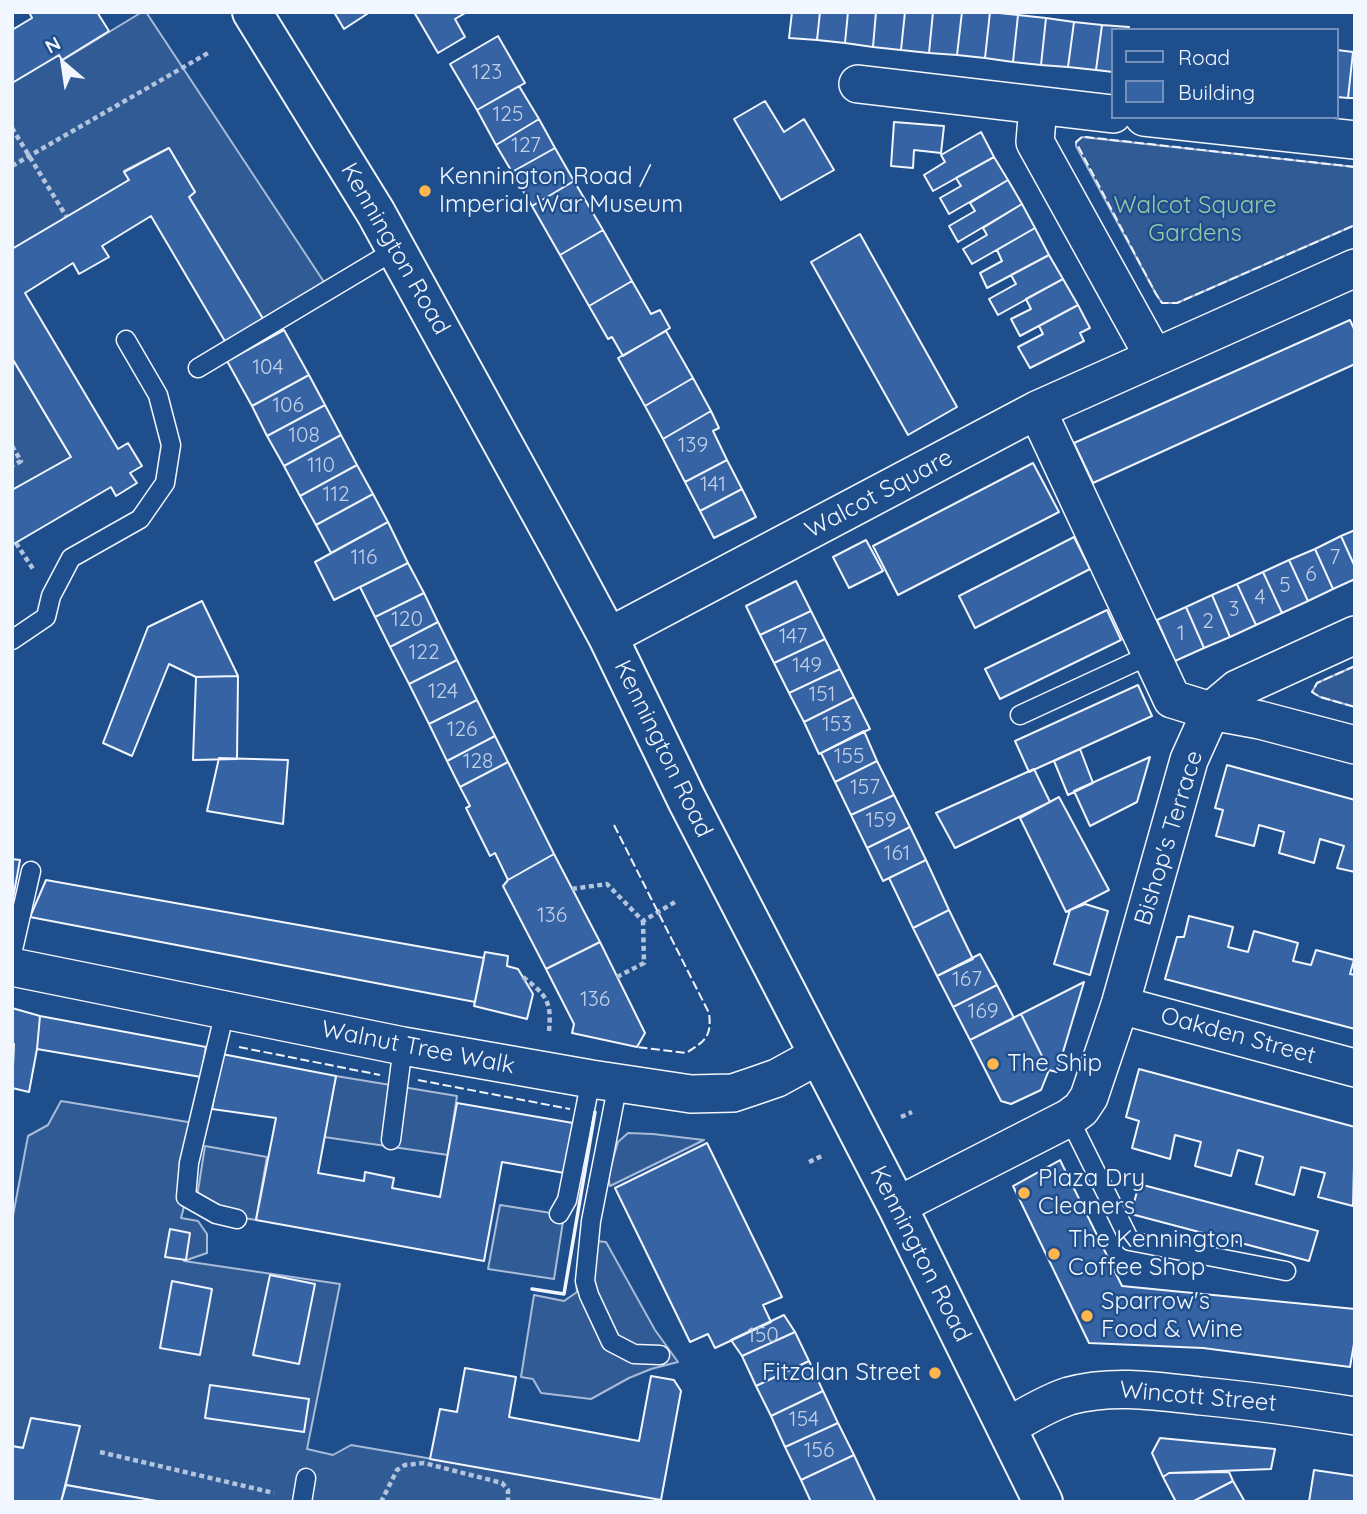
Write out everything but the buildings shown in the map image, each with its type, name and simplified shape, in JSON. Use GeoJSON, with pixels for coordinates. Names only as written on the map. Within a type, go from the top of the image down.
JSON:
{"type":"FeatureCollection","features":[{"type":"Feature","properties":{"kind":"main road","name":"Kennington Road"},"geometry":{"type":"LineString","coordinates":[[252,12],[397,249],[608,637],[687,800],[897,1206],[1043,1502]]}},
{"type":"Feature","properties":{"kind":"street"},"geometry":{"type":"LineString","coordinates":[[858,85],[1112,114]]}},
{"type":"Feature","properties":{"kind":"street"},"geometry":{"type":"LineString","coordinates":[[1038,106],[1035,142],[1154,357]]}},
{"type":"Feature","properties":{"kind":"street"},"geometry":{"type":"LineString","coordinates":[[1163,119],[1355,139]]}},
{"type":"Feature","properties":{"kind":"street","name":"Walcot Square"},"geometry":{"type":"LineString","coordinates":[[608,637],[1037,410],[1355,268]]}},
{"type":"Feature","properties":{"kind":"street"},"geometry":{"type":"LineString","coordinates":[[1037,410],[1172,699],[1355,746]]}},
{"type":"Feature","properties":{"kind":"street"},"geometry":{"type":"LineString","coordinates":[[1211,711],[1237,689],[1355,635]]}},
{"type":"Feature","properties":{"kind":"street","name":"Bishop's Terrace"},"geometry":{"type":"LineString","coordinates":[[897,1206],[1082,1109],[1089,1097],[1121,1005],[1189,760],[1211,711]]}},
{"type":"Feature","properties":{"kind":"street","name":"Walnut Tree Walk"},"geometry":{"type":"LineString","coordinates":[[12,967],[403,1046],[691,1094],[733,1093],[777,1078],[820,1055]]}},
{"type":"Feature","properties":{"kind":"street","name":"Oakden Street"},"geometry":{"type":"LineString","coordinates":[[1121,1005],[1355,1068]]}},
{"type":"Feature","properties":{"kind":"street","name":"Wincott Street"},"geometry":{"type":"LineString","coordinates":[[1007,1427],[1054,1401],[1108,1389],[1146,1390],[1280,1404],[1355,1416]]}},
{"type":"Feature","properties":{"kind":"lane"},"geometry":{"type":"LineString","coordinates":[[198,369],[397,249]]}},
{"type":"Feature","properties":{"kind":"lane"},"geometry":{"type":"LineString","coordinates":[[12,640],[46,617],[51,596],[72,558],[140,519],[165,483],[171,445],[158,395],[126,340]]}},
{"type":"Feature","properties":{"kind":"lane"},"geometry":{"type":"LineString","coordinates":[[1020,715],[1152,654]]}},
{"type":"Feature","properties":{"kind":"lane"},"geometry":{"type":"LineString","coordinates":[[12,954],[31,871]]}},
{"type":"Feature","properties":{"kind":"lane"},"geometry":{"type":"LineString","coordinates":[[225,1011],[189,1163],[186,1197],[216,1214],[237,1219]]}},
{"type":"Feature","properties":{"kind":"lane"},"geometry":{"type":"LineString","coordinates":[[391,1140],[403,1046]]}},
{"type":"Feature","properties":{"kind":"lane"},"geometry":{"type":"LineString","coordinates":[[559,1214],[567,1200],[604,1081]]}},
{"type":"Feature","properties":{"kind":"lane"},"geometry":{"type":"LineString","coordinates":[[604,1081],[585,1281],[611,1342],[634,1354],[660,1354]]}},
{"type":"Feature","properties":{"kind":"lane"},"geometry":{"type":"LineString","coordinates":[[1069,1118],[1130,1241],[1286,1271]]}},
{"type":"Feature","properties":{"kind":"lane"},"geometry":{"type":"LineString","coordinates":[[302,1501],[306,1478]]}},
{"type":"Feature","properties":{"kind":"path"},"geometry":{"type":"LineString","coordinates":[[12,166],[208,53]]}},
{"type":"Feature","properties":{"kind":"path"},"geometry":{"type":"LineString","coordinates":[[12,128],[66,216]]}},
{"type":"Feature","properties":{"kind":"path"},"geometry":{"type":"LineString","coordinates":[[12,446],[21,461],[12,466]]}},
{"type":"Feature","properties":{"kind":"path"},"geometry":{"type":"LineString","coordinates":[[572,889],[607,884],[643,921],[644,963],[617,976]]}},
{"type":"Feature","properties":{"kind":"path"},"geometry":{"type":"LineString","coordinates":[[643,921],[675,902]]}},
{"type":"Feature","properties":{"kind":"path"},"geometry":{"type":"LineString","coordinates":[[523,977],[544,993],[551,1012],[549,1036]]}},
{"type":"Feature","properties":{"kind":"path"},"geometry":{"type":"LineString","coordinates":[[901,1117],[912,1112]]}},
{"type":"Feature","properties":{"kind":"path"},"geometry":{"type":"LineString","coordinates":[[809,1162],[824,1155]]}},
{"type":"Feature","properties":{"kind":"path"},"geometry":{"type":"LineString","coordinates":[[100,1452],[302,1501]]}},
{"type":"Feature","properties":{"kind":"path"},"geometry":{"type":"LineString","coordinates":[[381,1502],[397,1470],[414,1463],[502,1483],[508,1490],[508,1502]]}},
{"type":"Feature","properties":{"kind":"shaded area"},"geometry":{"type":"Polygon","coordinates":[[[146,12],[324,282],[265,322],[189,197],[195,192],[169,148],[124,171],[129,180],[12,249],[12,83],[59,55],[63,60],[146,12]]]}},
{"type":"Feature","properties":{"kind":"shaded area","name":"Walcot Square Gardens"},"geometry":{"type":"Polygon","coordinates":[[[1082,137],[1355,167],[1355,225],[1177,303],[1162,303],[1076,146],[1076,142],[1082,137]]]}},
{"type":"Feature","properties":{"kind":"shaded area"},"geometry":{"type":"Polygon","coordinates":[[[12,358],[71,457],[12,490],[12,358]]]}},
{"type":"Feature","properties":{"kind":"shaded area"},"geometry":{"type":"Polygon","coordinates":[[[1355,666],[1355,707],[1312,692],[1317,683],[1355,666]]]}},
{"type":"Feature","properties":{"kind":"shaded area"},"geometry":{"type":"Polygon","coordinates":[[[336,1076],[457,1096],[448,1155],[324,1137],[336,1076]]]}},
{"type":"Feature","properties":{"kind":"shaded area"},"geometry":{"type":"Polygon","coordinates":[[[61,1101],[206,1125],[181,1218],[198,1221],[207,1234],[207,1253],[184,1261],[340,1284],[307,1449],[333,1455],[351,1445],[660,1498],[660,1502],[162,1502],[66,1485],[79,1426],[31,1418],[23,1448],[12,1446],[12,1221],[28,1136],[48,1125],[61,1101]]]}},
{"type":"Feature","properties":{"kind":"shaded area"},"geometry":{"type":"Polygon","coordinates":[[[628,1133],[704,1140],[610,1186],[608,1176],[618,1142],[628,1133]]]}},
{"type":"Feature","properties":{"kind":"shaded area"},"geometry":{"type":"Polygon","coordinates":[[[205,1146],[267,1157],[256,1220],[195,1210],[205,1146]]]}},
{"type":"Feature","properties":{"kind":"shaded area"},"geometry":{"type":"Polygon","coordinates":[[[500,1205],[564,1215],[554,1279],[488,1269],[500,1205]]]}},
{"type":"Feature","properties":{"kind":"shaded area"},"geometry":{"type":"Polygon","coordinates":[[[584,1240],[606,1242],[655,1330],[678,1362],[629,1378],[591,1399],[541,1393],[533,1379],[521,1377],[534,1295],[564,1301],[577,1292],[576,1283],[584,1240]]]}},
{"type":"Feature","properties":{"kind":"fence"},"geometry":{"type":"LineString","coordinates":[[1355,167],[1086,137],[1076,142],[1162,303],[1177,303],[1355,225]]}},
{"type":"Feature","properties":{"kind":"fence"},"geometry":{"type":"LineString","coordinates":[[1355,666],[1317,683],[1312,692],[1355,707]]}},
{"type":"Feature","properties":{"kind":"fence"},"geometry":{"type":"LineString","coordinates":[[614,825],[709,1013],[706,1037],[686,1053],[637,1047]]}},
{"type":"Feature","properties":{"kind":"fence"},"geometry":{"type":"LineString","coordinates":[[239,1047],[380,1075]]}},
{"type":"Feature","properties":{"kind":"fence"},"geometry":{"type":"LineString","coordinates":[[418,1080],[570,1109]]}},
{"type":"Feature","properties":{"kind":"wall"},"geometry":{"type":"LineString","coordinates":[[532,1289],[564,1294],[595,1112]]}},
{"type":"Feature","properties":{"kind":"place","name":"Kennington Road / Imperial War Museum"},"geometry":{"type":"Point","coordinates":[425,191]}},
{"type":"Feature","properties":{"kind":"place","name":"The Ship"},"geometry":{"type":"Point","coordinates":[993,1064]}},
{"type":"Feature","properties":{"kind":"place","name":"Plaza Dry Cleaners"},"geometry":{"type":"Point","coordinates":[1024,1193]}},
{"type":"Feature","properties":{"kind":"place","name":"The Kennington Coffee Shop"},"geometry":{"type":"Point","coordinates":[1054,1254]}},
{"type":"Feature","properties":{"kind":"place","name":"Sparrow's Food & Wine"},"geometry":{"type":"Point","coordinates":[1087,1316]}},
{"type":"Feature","properties":{"kind":"place","name":"Fitzalan Street"},"geometry":{"type":"Point","coordinates":[935,1373]}}]}
